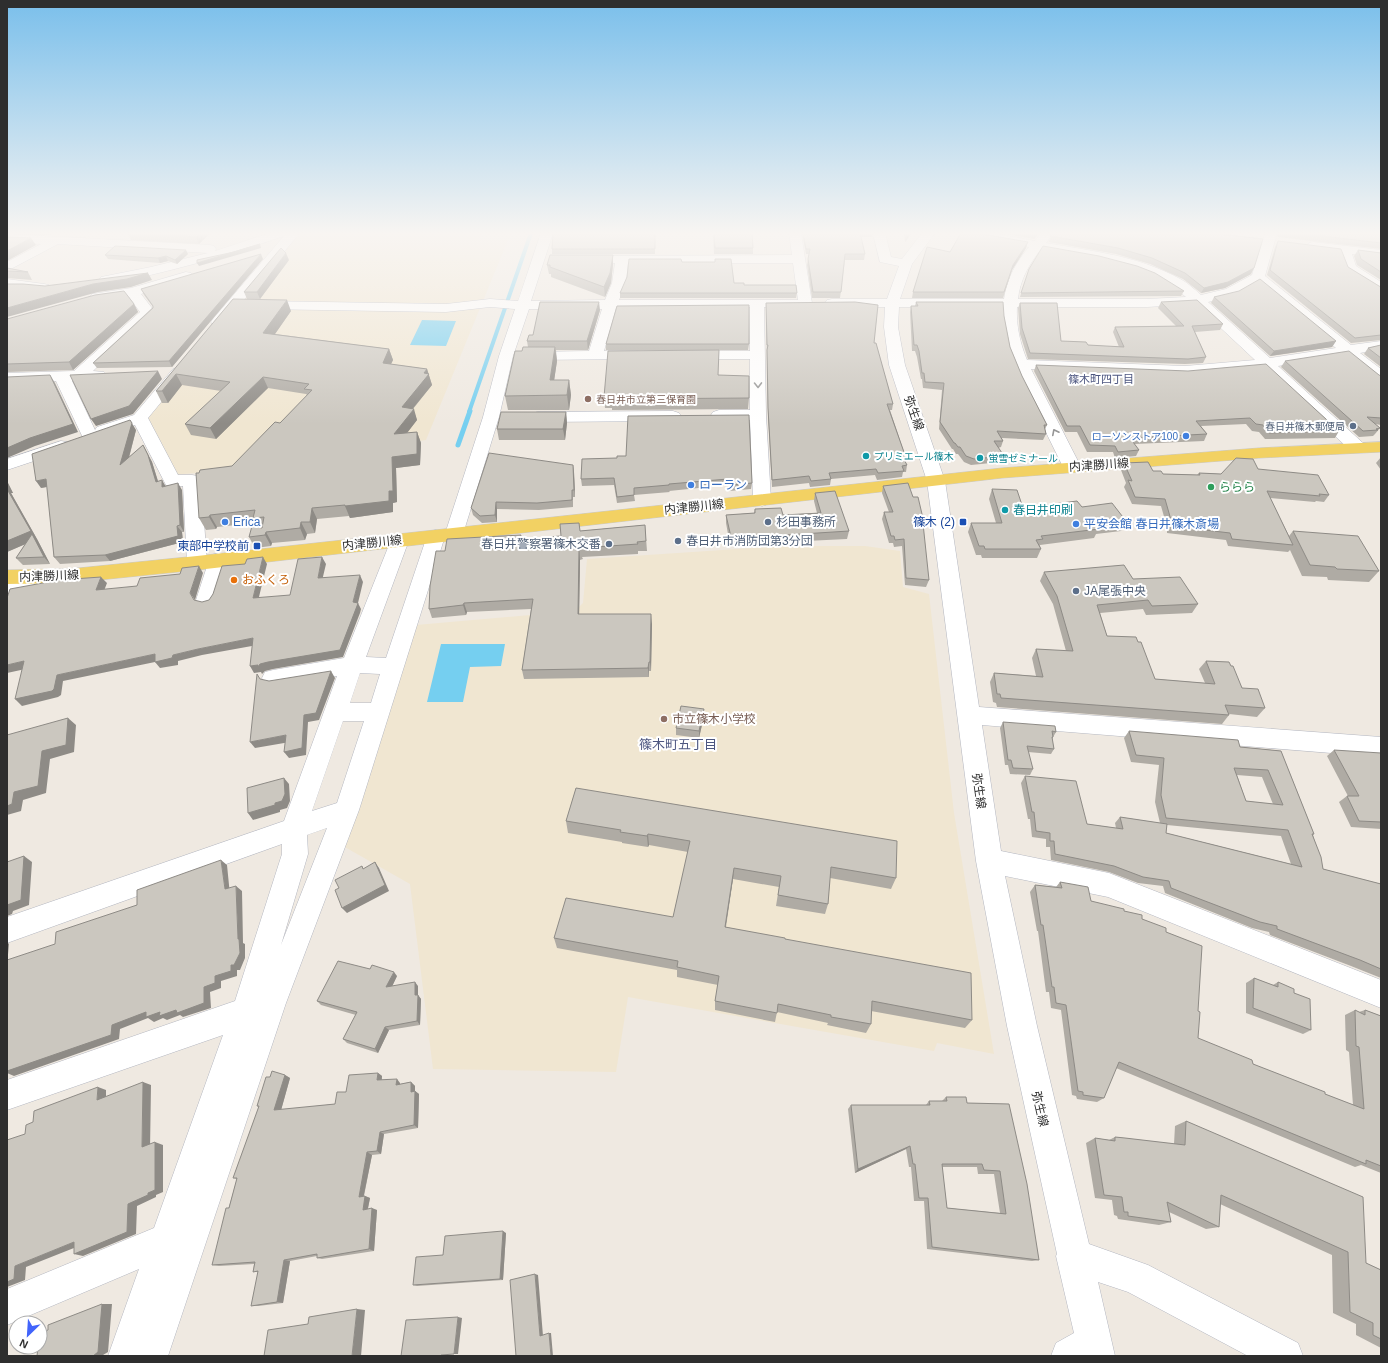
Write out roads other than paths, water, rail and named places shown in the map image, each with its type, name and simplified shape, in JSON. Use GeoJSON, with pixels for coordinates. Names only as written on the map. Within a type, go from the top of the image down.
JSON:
{"type":"FeatureCollection","features":[{"type":"Feature","properties":{"kind":"main road","name":"内津勝川線"},"geometry":{"type":"LineString","coordinates":[[7,577],[69,576],[197,563],[1072,467],[1357,447],[1381,447]]}},
{"type":"Feature","properties":{"kind":"street"},"geometry":{"type":"LineString","coordinates":[[84,301],[107,297]]}},
{"type":"Feature","properties":{"kind":"street"},"geometry":{"type":"LineString","coordinates":[[90,436],[64,381],[73,376],[148,312],[136,297]]}},
{"type":"Feature","properties":{"kind":"street"},"geometry":{"type":"LineString","coordinates":[[208,335],[239,297]]}},
{"type":"Feature","properties":{"kind":"street"},"geometry":{"type":"LineString","coordinates":[[126,1356],[180,1235],[259,1008],[348,810],[394,666],[445,535],[506,417],[506,356],[522,305],[526,297]]}},
{"type":"Feature","properties":{"kind":"street"},"geometry":{"type":"LineString","coordinates":[[595,356],[614,297]]}},
{"type":"Feature","properties":{"kind":"street"},"geometry":{"type":"LineString","coordinates":[[804,297],[805,303]]}},
{"type":"Feature","properties":{"kind":"street","name":"弥生線"},"geometry":{"type":"LineString","coordinates":[[894,297],[892,303],[891,327],[897,365],[936,481],[989,861],[1022,1026],[1073,1256],[1086,1351]]}},
{"type":"Feature","properties":{"kind":"street"},"geometry":{"type":"LineString","coordinates":[[1011,297],[1010,318],[1014,345],[1032,387],[1072,467]]}},
{"type":"Feature","properties":{"kind":"street"},"geometry":{"type":"LineString","coordinates":[[1194,297],[1357,447]]}},
{"type":"Feature","properties":{"kind":"street"},"geometry":{"type":"LineString","coordinates":[[233,304],[446,308],[490,303],[522,305],[1169,302],[1198,300],[1212,297]]}},
{"type":"Feature","properties":{"kind":"street"},"geometry":{"type":"LineString","coordinates":[[1282,297],[1381,377]]}},
{"type":"Feature","properties":{"kind":"street"},"geometry":{"type":"LineString","coordinates":[[757,304],[758,415],[762,500]]}},
{"type":"Feature","properties":{"kind":"street"},"geometry":{"type":"LineString","coordinates":[[1022,364],[1185,371],[1205,370],[1265,363],[1381,345]]}},
{"type":"Feature","properties":{"kind":"street"},"geometry":{"type":"LineString","coordinates":[[506,356],[649,355]]}},
{"type":"Feature","properties":{"kind":"street"},"geometry":{"type":"LineString","coordinates":[[672,355],[757,355]]}},
{"type":"Feature","properties":{"kind":"street"},"geometry":{"type":"LineString","coordinates":[[7,465],[140,418],[188,360]]}},
{"type":"Feature","properties":{"kind":"street"},"geometry":{"type":"LineString","coordinates":[[156,373],[179,372]]}},
{"type":"Feature","properties":{"kind":"street"},"geometry":{"type":"LineString","coordinates":[[7,378],[117,374]]}},
{"type":"Feature","properties":{"kind":"street"},"geometry":{"type":"LineString","coordinates":[[506,417],[758,415]]}},
{"type":"Feature","properties":{"kind":"street"},"geometry":{"type":"LineString","coordinates":[[140,418],[172,481],[192,480],[197,563]]}},
{"type":"Feature","properties":{"kind":"street"},"geometry":{"type":"LineString","coordinates":[[259,1008],[295,854],[294,828],[352,665],[400,540]]}},
{"type":"Feature","properties":{"kind":"street"},"geometry":{"type":"LineString","coordinates":[[206,600],[219,560]]}},
{"type":"Feature","properties":{"kind":"street"},"geometry":{"type":"LineString","coordinates":[[7,589],[69,576]]}},
{"type":"Feature","properties":{"kind":"street"},"geometry":{"type":"LineString","coordinates":[[273,678],[352,665],[394,666]]}},
{"type":"Feature","properties":{"kind":"street"},"geometry":{"type":"LineString","coordinates":[[335,712],[379,712]]}},
{"type":"Feature","properties":{"kind":"street"},"geometry":{"type":"LineString","coordinates":[[968,715],[1381,748]]}},
{"type":"Feature","properties":{"kind":"street"},"geometry":{"type":"LineString","coordinates":[[7,930],[348,810]]}},
{"type":"Feature","properties":{"kind":"street"},"geometry":{"type":"LineString","coordinates":[[989,861],[1109,885],[1381,994]]}},
{"type":"Feature","properties":{"kind":"street"},"geometry":{"type":"LineString","coordinates":[[7,1095],[259,1008]]}},
{"type":"Feature","properties":{"kind":"street"},"geometry":{"type":"LineString","coordinates":[[7,1307],[180,1235]]}},
{"type":"Feature","properties":{"kind":"street"},"geometry":{"type":"LineString","coordinates":[[150,1356],[180,1235]]}},
{"type":"Feature","properties":{"kind":"street"},"geometry":{"type":"LineString","coordinates":[[1073,1256],[1136,1277],[1285,1356]]}},
{"type":"Feature","properties":{"kind":"water"},"geometry":{"type":"Polygon","coordinates":[[[422,320],[456,321],[446,346],[410,345],[422,320]]]}},
{"type":"Feature","properties":{"kind":"water"},"geometry":{"type":"Polygon","coordinates":[[[441,644],[505,644],[501,666],[470,667],[463,702],[427,702],[441,644]]]}},
{"type":"Feature","properties":{"kind":"waterway"},"geometry":{"type":"LineString","coordinates":[[469,412],[509,297]]}},
{"type":"Feature","properties":{"kind":"waterway"},"geometry":{"type":"LineString","coordinates":[[458,445],[470,411]]}},
{"type":"Feature","properties":{"kind":"place","name":"春日井市立第三保育園"},"geometry":{"type":"Point","coordinates":[588,399]}},
{"type":"Feature","properties":{"kind":"place","name":"春日井篠木郵便局"},"geometry":{"type":"Point","coordinates":[1353,426]}},
{"type":"Feature","properties":{"kind":"place","name":"ローソンストア100"},"geometry":{"type":"Point","coordinates":[1186,436]}},
{"type":"Feature","properties":{"kind":"place","name":"プリミエール篠木"},"geometry":{"type":"Point","coordinates":[866,456]}},
{"type":"Feature","properties":{"kind":"place","name":"蛍雪ゼミナール"},"geometry":{"type":"Point","coordinates":[980,458]}},
{"type":"Feature","properties":{"kind":"place","name":"ローラン"},"geometry":{"type":"Point","coordinates":[691,485]}},
{"type":"Feature","properties":{"kind":"place","name":"ららら"},"geometry":{"type":"Point","coordinates":[1211,487]}},
{"type":"Feature","properties":{"kind":"place","name":"春日井印刷"},"geometry":{"type":"Point","coordinates":[1005,510]}},
{"type":"Feature","properties":{"kind":"place","name":"Erica"},"geometry":{"type":"Point","coordinates":[225,522]}},
{"type":"Feature","properties":{"kind":"place","name":"杉田事務所"},"geometry":{"type":"Point","coordinates":[768,522]}},
{"type":"Feature","properties":{"kind":"place","name":"篠木 (2)"},"geometry":{"type":"Point","coordinates":[963,522]}},
{"type":"Feature","properties":{"kind":"place","name":"平安会館 春日井篠木斎場"},"geometry":{"type":"Point","coordinates":[1076,524]}},
{"type":"Feature","properties":{"kind":"place","name":"春日井市消防団第3分団"},"geometry":{"type":"Point","coordinates":[678,541]}},
{"type":"Feature","properties":{"kind":"place","name":"春日井警察署篠木交番"},"geometry":{"type":"Point","coordinates":[609,544]}},
{"type":"Feature","properties":{"kind":"place","name":"東部中学校前"},"geometry":{"type":"Point","coordinates":[257,546]}},
{"type":"Feature","properties":{"kind":"place","name":"おふくろ"},"geometry":{"type":"Point","coordinates":[234,580]}},
{"type":"Feature","properties":{"kind":"place","name":"JA尾張中央"},"geometry":{"type":"Point","coordinates":[1076,591]}},
{"type":"Feature","properties":{"kind":"place","name":"市立篠木小学校"},"geometry":{"type":"Point","coordinates":[664,719]}},
{"type":"Feature","properties":{"kind":"district","name":"篠木町四丁目"},"geometry":{"type":"Point","coordinates":[1101,379]}},
{"type":"Feature","properties":{"kind":"district","name":"篠木町五丁目"},"geometry":{"type":"Point","coordinates":[678,744]}}]}
